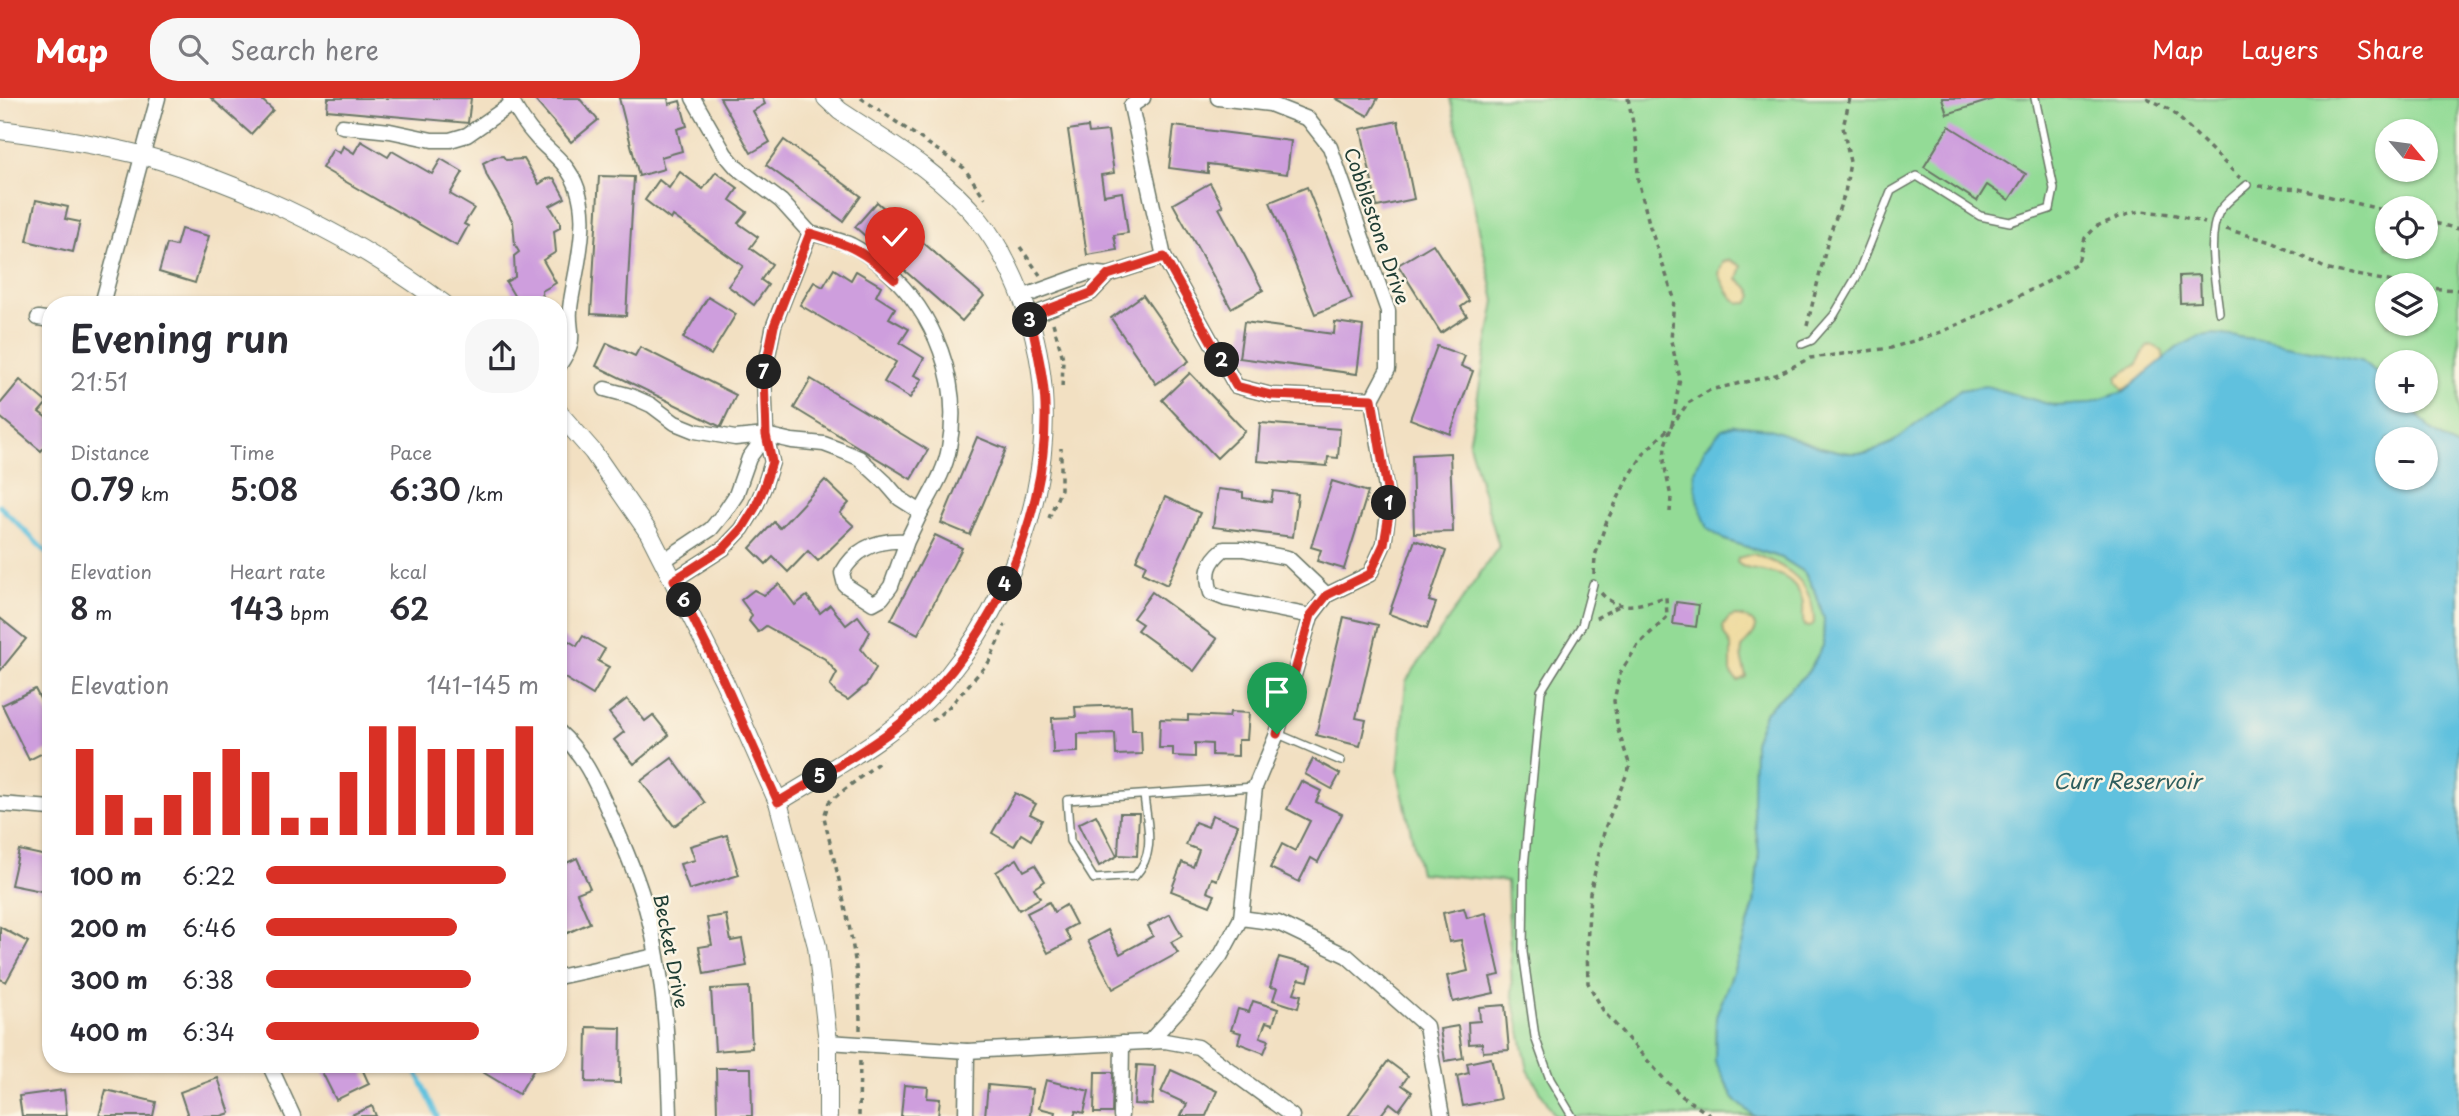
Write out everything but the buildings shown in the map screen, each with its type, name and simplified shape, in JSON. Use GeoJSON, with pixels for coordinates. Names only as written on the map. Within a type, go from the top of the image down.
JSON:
{"type":"FeatureCollection","features":[{"type":"Feature","properties":{"kind":"street"},"geometry":{"type":"LineString","coordinates":[[104,296],[158,98]]}},
{"type":"Feature","properties":{"kind":"street"},"geometry":{"type":"LineString","coordinates":[[693,98],[725,154],[737,168],[781,201],[810,233],[852,245],[877,262],[912,298],[938,342],[947,366],[952,421],[949,449],[941,475],[907,541],[891,586],[882,598],[873,603],[845,585],[842,573],[848,561],[861,551],[886,539],[907,541]]}},
{"type":"Feature","properties":{"kind":"street"},"geometry":{"type":"LineString","coordinates":[[778,802],[888,733],[946,678],[973,641],[1013,568],[1027,527],[1037,488],[1045,408],[1043,376],[1030,316],[1002,252],[981,222],[937,177],[840,111],[826,98]]}},
{"type":"Feature","properties":{"kind":"street"},"geometry":{"type":"LineString","coordinates":[[1143,98],[1131,106],[1164,257],[1236,386],[1271,395],[1372,399],[1390,508],[1384,544],[1370,574],[1327,595],[1311,615],[1277,734],[1255,787],[1241,918],[1222,956],[1149,1042]]}},
{"type":"Feature","properties":{"kind":"street","name":"Cobblestone Drive"},"geometry":{"type":"LineString","coordinates":[[1218,98],[1270,104],[1308,119],[1330,147],[1388,311],[1388,369],[1372,399]]}},
{"type":"Feature","properties":{"kind":"street"},"geometry":{"type":"LineString","coordinates":[[342,126],[390,131],[432,141],[450,140],[467,135],[511,101],[538,139],[567,168],[576,183],[581,202],[582,242],[570,303],[573,336],[567,355]]}},
{"type":"Feature","properties":{"kind":"street"},"geometry":{"type":"LineString","coordinates":[[0,130],[47,136],[143,155],[238,188],[321,226],[387,264],[433,296]]}},
{"type":"Feature","properties":{"kind":"street"},"geometry":{"type":"LineString","coordinates":[[674,580],[724,548],[742,529],[755,508],[772,462],[766,435],[764,375],[774,326],[810,233]]}},
{"type":"Feature","properties":{"kind":"street"},"geometry":{"type":"LineString","coordinates":[[1022,297],[1088,273],[1108,275],[1164,257]]}},
{"type":"Feature","properties":{"kind":"street"},"geometry":{"type":"LineString","coordinates":[[1030,316],[1091,293],[1108,275]]}},
{"type":"Feature","properties":{"kind":"street"},"geometry":{"type":"LineString","coordinates":[[605,389],[632,396],[695,431],[735,438],[766,435],[792,442],[824,444],[859,458],[899,498],[921,512]]}},
{"type":"Feature","properties":{"kind":"street"},"geometry":{"type":"LineString","coordinates":[[567,422],[593,452],[649,533],[724,681],[778,802],[807,900],[817,946],[828,1042],[828,1116]]}},
{"type":"Feature","properties":{"kind":"street"},"geometry":{"type":"LineString","coordinates":[[663,561],[711,529],[736,495],[749,458],[766,435]]}},
{"type":"Feature","properties":{"kind":"street"},"geometry":{"type":"LineString","coordinates":[[1311,615],[1226,599],[1211,593],[1206,577],[1211,559],[1224,549],[1243,549],[1288,558],[1327,595]]}},
{"type":"Feature","properties":{"kind":"street","name":"Becket Drive"},"geometry":{"type":"LineString","coordinates":[[567,741],[582,757],[596,782],[626,852],[646,909],[664,996],[670,1116]]}},
{"type":"Feature","properties":{"kind":"street"},"geometry":{"type":"LineString","coordinates":[[0,804],[42,807]]}},
{"type":"Feature","properties":{"kind":"street"},"geometry":{"type":"LineString","coordinates":[[1241,918],[1278,923],[1347,956],[1426,1026],[1442,1116]]}},
{"type":"Feature","properties":{"kind":"street"},"geometry":{"type":"LineString","coordinates":[[567,975],[655,956]]}},
{"type":"Feature","properties":{"kind":"street"},"geometry":{"type":"LineString","coordinates":[[828,1042],[967,1051],[1165,1041],[1198,1047],[1292,1116]]}},
{"type":"Feature","properties":{"kind":"street"},"geometry":{"type":"LineString","coordinates":[[1121,1116],[1122,1043]]}},
{"type":"Feature","properties":{"kind":"street"},"geometry":{"type":"LineString","coordinates":[[966,1116],[967,1051]]}},
{"type":"Feature","properties":{"kind":"street"},"geometry":{"type":"LineString","coordinates":[[273,1073],[293,1116]]}},
{"type":"Feature","properties":{"kind":"lane"},"geometry":{"type":"LineString","coordinates":[[1802,345],[1812,340],[1834,315],[1857,276],[1891,191],[1917,176],[1980,216],[2010,222],[2050,209],[2054,190],[2035,98]]}},
{"type":"Feature","properties":{"kind":"lane"},"geometry":{"type":"LineString","coordinates":[[2219,312],[2213,248],[2214,225],[2221,209],[2247,185]]}},
{"type":"Feature","properties":{"kind":"lane"},"geometry":{"type":"LineString","coordinates":[[1572,1116],[1550,1079],[1535,1037],[1523,952],[1524,867],[1541,691],[1582,625],[1593,584]]}},
{"type":"Feature","properties":{"kind":"lane"},"geometry":{"type":"LineString","coordinates":[[1277,734],[1341,761]]}},
{"type":"Feature","properties":{"kind":"lane"},"geometry":{"type":"LineString","coordinates":[[1144,795],[1150,853],[1145,865],[1135,876],[1094,879],[1070,841],[1067,800],[1255,787]]}},
{"type":"Feature","properties":{"kind":"path"},"geometry":{"type":"LineString","coordinates":[[861,98],[964,168],[987,200]]}},
{"type":"Feature","properties":{"kind":"path"},"geometry":{"type":"LineString","coordinates":[[1628,98],[1637,143],[1638,180],[1650,227],[1674,298],[1671,341],[1680,378],[1672,425],[1665,445],[1664,463],[1671,497],[1670,512]]}},
{"type":"Feature","properties":{"kind":"path"},"geometry":{"type":"LineString","coordinates":[[1798,365],[1829,236],[1846,194],[1850,162],[1843,127],[1850,98]]}},
{"type":"Feature","properties":{"kind":"path"},"geometry":{"type":"LineString","coordinates":[[2147,98],[2171,110],[2247,185],[2300,189],[2375,208]]}},
{"type":"Feature","properties":{"kind":"path"},"geometry":{"type":"LineString","coordinates":[[1711,1116],[1682,1096],[1665,1080],[1604,1012],[1588,984],[1590,893],[1605,828],[1630,766],[1618,730],[1614,701],[1620,673],[1638,645],[1667,617],[1666,597],[1628,607],[1619,606],[1608,601],[1593,584],[1595,556],[1606,523],[1627,480],[1645,452],[1672,425],[1688,403],[1710,390],[1776,375],[1810,358],[1891,348],[1941,332],[2051,281],[2078,262],[2085,238],[2097,226],[2140,211],[2172,214],[2214,225],[2272,242],[2329,270],[2375,279]]}},
{"type":"Feature","properties":{"kind":"path"},"geometry":{"type":"LineString","coordinates":[[2438,224],[2459,229]]}},
{"type":"Feature","properties":{"kind":"path"},"geometry":{"type":"LineString","coordinates":[[1017,243],[1040,275],[1043,289]]}},
{"type":"Feature","properties":{"kind":"path"},"geometry":{"type":"LineString","coordinates":[[2438,289],[2459,290]]}},
{"type":"Feature","properties":{"kind":"path"},"geometry":{"type":"LineString","coordinates":[[1049,309],[1063,358],[1062,397]]}},
{"type":"Feature","properties":{"kind":"path"},"geometry":{"type":"LineString","coordinates":[[1045,526],[1061,489],[1062,436]]}},
{"type":"Feature","properties":{"kind":"path"},"geometry":{"type":"LineString","coordinates":[[1582,625],[1619,606]]}},
{"type":"Feature","properties":{"kind":"path"},"geometry":{"type":"LineString","coordinates":[[927,724],[949,707],[989,662],[1005,625]]}},
{"type":"Feature","properties":{"kind":"path"},"geometry":{"type":"LineString","coordinates":[[859,1116],[861,1000],[855,949],[824,817],[829,802],[883,759]]}},
{"type":"Feature","properties":{"kind":"green space"},"geometry":{"type":"Polygon","coordinates":[[[1450,98],[2459,98],[2459,449],[2438,435],[2438,427],[2428,427],[2416,413],[2438,413],[2438,350],[2375,350],[2375,371],[2360,360],[2178,347],[2123,392],[2086,405],[2055,406],[1960,390],[1917,426],[1881,448],[1857,453],[1820,447],[1725,540],[1782,558],[1804,572],[1816,593],[1824,619],[1823,646],[1808,672],[1766,711],[1753,806],[1759,853],[1754,904],[1739,956],[1716,1017],[1715,1061],[1734,1099],[1754,1116],[1555,1116],[1528,1070],[1512,992],[1507,881],[1420,873],[1398,773],[1406,681],[1499,546],[1469,444],[1495,301],[1450,98]]]}},
{"type":"Feature","properties":{"kind":"sand"},"geometry":{"type":"Polygon","coordinates":[[[1730,260],[1742,266],[1738,279],[1750,289],[1753,296],[1748,303],[1733,299],[1719,274],[1723,262],[1730,260]]]}},
{"type":"Feature","properties":{"kind":"sand"},"geometry":{"type":"Polygon","coordinates":[[[2152,345],[2161,350],[2164,358],[2151,372],[2123,390],[2117,377],[2136,365],[2147,347],[2152,345]]]}},
{"type":"Feature","properties":{"kind":"sand"},"geometry":{"type":"Polygon","coordinates":[[[1753,554],[1788,570],[1804,586],[1813,609],[1814,623],[1810,627],[1804,626],[1802,599],[1788,579],[1770,572],[1743,567],[1737,562],[1738,558],[1753,554]]]}},
{"type":"Feature","properties":{"kind":"sand"},"geometry":{"type":"Polygon","coordinates":[[[1735,616],[1749,620],[1756,628],[1741,653],[1746,677],[1738,681],[1731,674],[1731,646],[1723,626],[1729,618],[1735,616]]]}},
{"type":"Feature","properties":{"kind":"water","name":"Curr Reservoir"},"geometry":{"type":"Polygon","coordinates":[[[2215,334],[2262,340],[2360,360],[2375,371],[2375,413],[2416,413],[2428,427],[2375,427],[2375,490],[2438,490],[2438,435],[2459,449],[2459,1116],[1754,1116],[1734,1099],[1715,1061],[1716,1017],[1739,956],[1754,904],[1759,853],[1753,806],[1754,742],[1766,711],[1808,672],[1823,646],[1824,619],[1816,593],[1804,572],[1782,558],[1725,540],[1708,529],[1697,499],[1694,472],[1705,448],[1722,429],[1734,425],[1770,429],[1820,447],[1847,453],[1868,453],[1892,443],[1960,390],[1986,386],[2055,406],[2086,404],[2123,392],[2178,347],[2200,336],[2215,334]]]}},
{"type":"Feature","properties":{"kind":"waterway"},"geometry":{"type":"LineString","coordinates":[[0,506],[42,548]]}},
{"type":"Feature","properties":{"kind":"waterway"},"geometry":{"type":"LineString","coordinates":[[417,1073],[437,1116]]}},
{"type":"Feature","properties":{"kind":"route"},"geometry":{"type":"LineString","coordinates":[[895,279],[877,262],[852,245],[810,233],[774,326],[764,375],[766,435],[772,462],[764,487],[742,529],[724,548],[674,580],[724,681],[778,802],[888,733],[914,710],[946,678],[995,604],[1013,568],[1027,527],[1037,488],[1042,449],[1045,408],[1043,376],[1030,316],[1091,293],[1108,275],[1164,257],[1236,386],[1271,395],[1372,399],[1390,508],[1384,544],[1370,574],[1327,595],[1311,615],[1277,734]]}}]}
